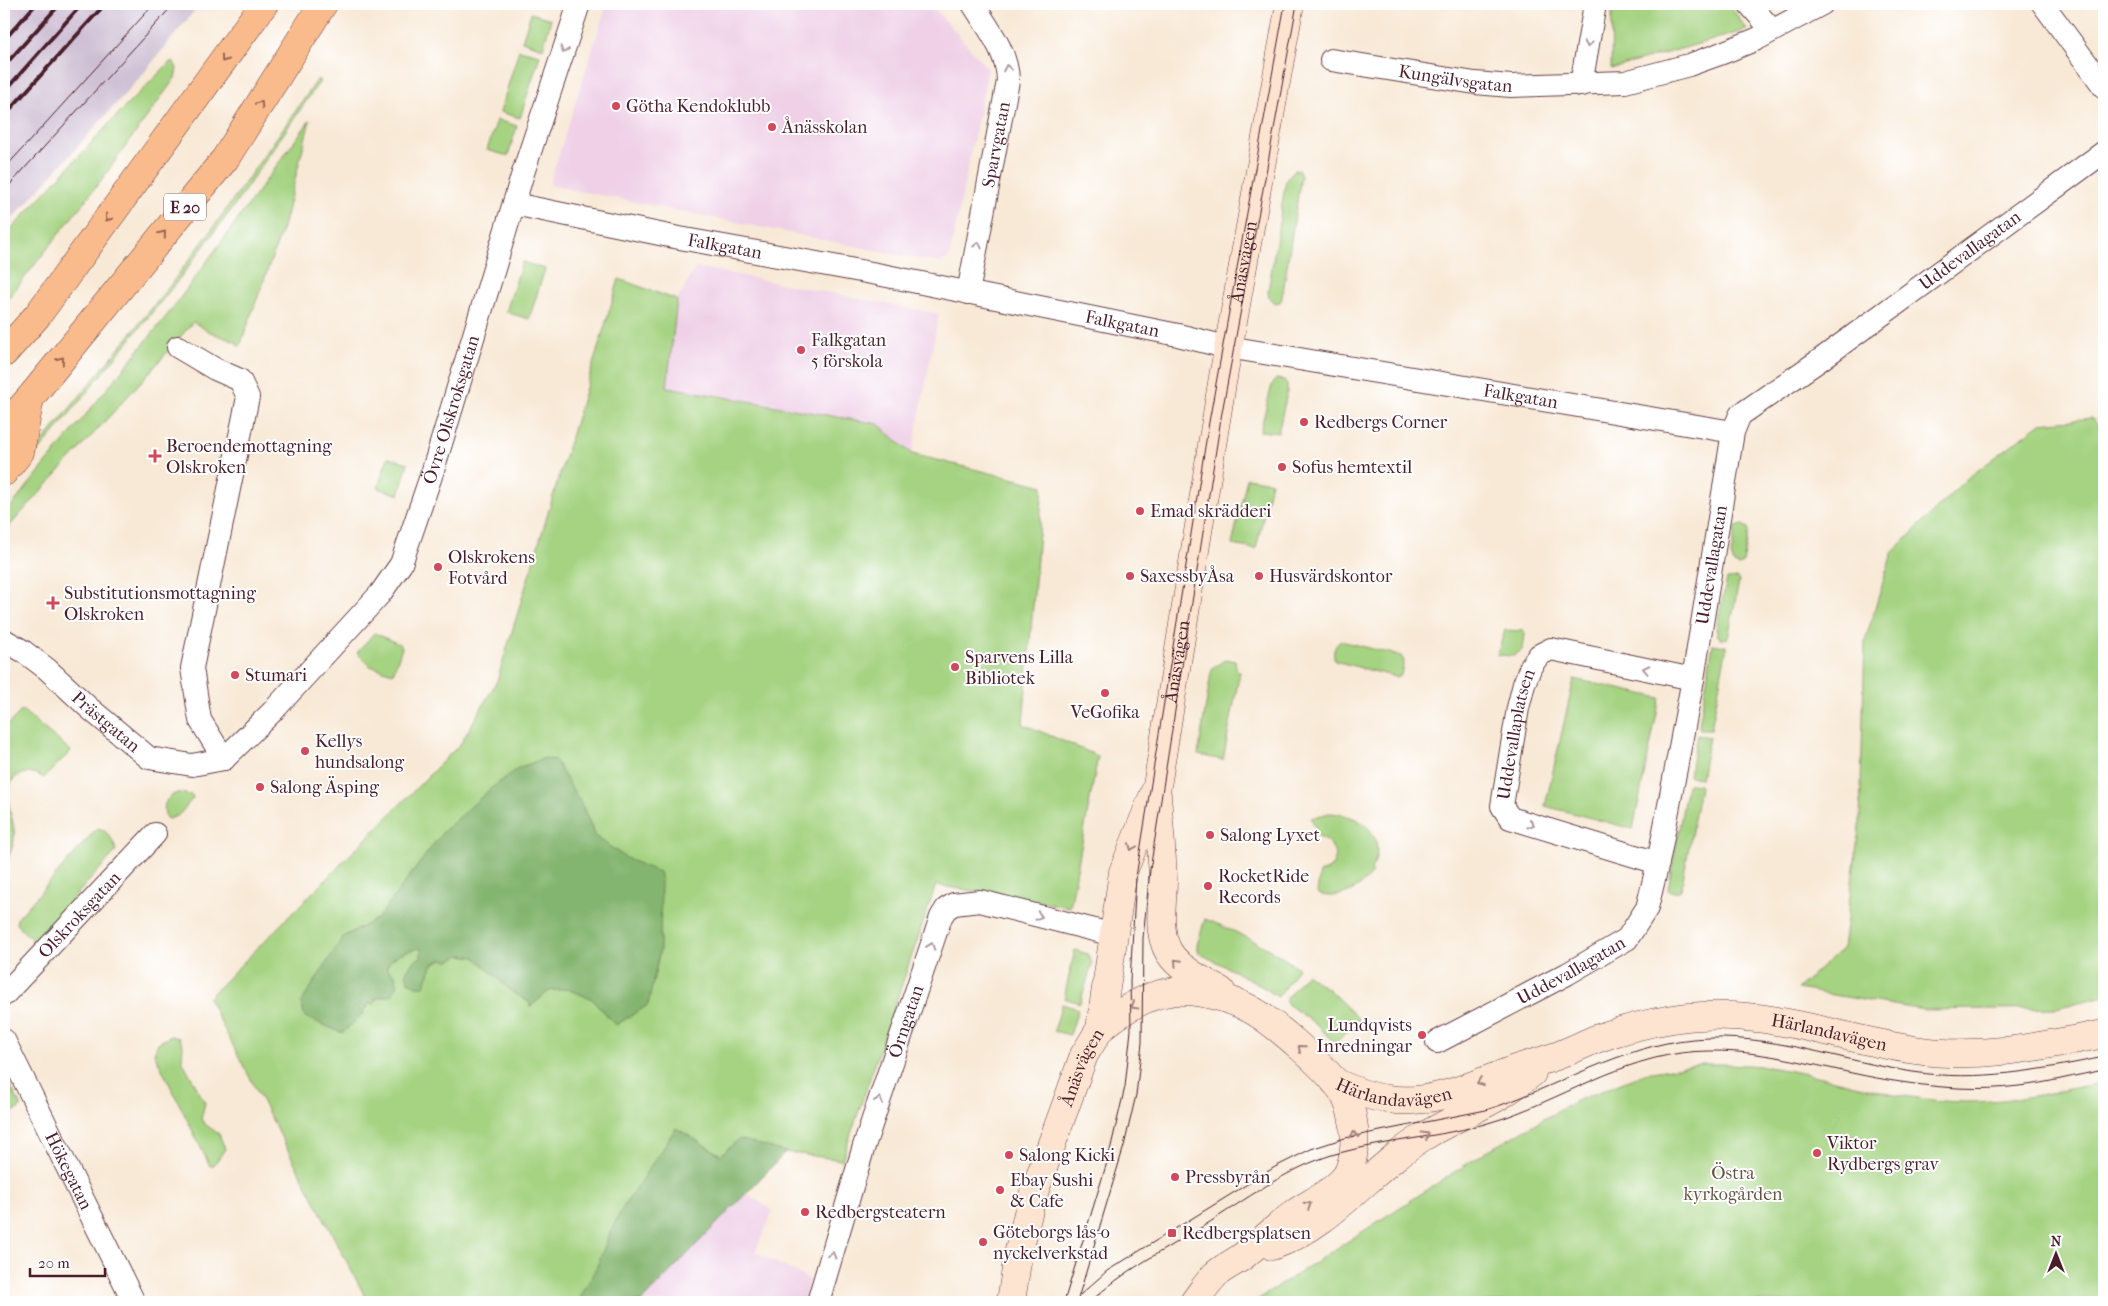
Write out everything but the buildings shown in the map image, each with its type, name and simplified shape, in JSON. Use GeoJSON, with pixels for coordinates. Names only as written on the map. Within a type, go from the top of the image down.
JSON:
{"type":"FeatureCollection","features":[{"type":"Feature","properties":{"kind":"highway"},"geometry":{"type":"LineString","coordinates":[[4,353],[37,316],[264,4]]}},
{"type":"Feature","properties":{"kind":"highway","name":"E 20"},"geometry":{"type":"LineString","coordinates":[[4,426],[30,398],[225,159],[323,4]]}},
{"type":"Feature","properties":{"kind":"highway"},"geometry":{"type":"LineString","coordinates":[[4,472],[20,452],[30,398]]}},
{"type":"Feature","properties":{"kind":"street","name":"Övre Olskroksgatan"},"geometry":{"type":"LineString","coordinates":[[224,759],[272,712],[380,594],[401,564],[433,470],[514,204],[579,4]]}},
{"type":"Feature","properties":{"kind":"street","name":"Sparvgatan"},"geometry":{"type":"LineString","coordinates":[[968,293],[1008,81],[1008,70],[1004,56],[973,4]]}},
{"type":"Feature","properties":{"kind":"street","name":"Ånäsvägen"},"geometry":{"type":"LineString","coordinates":[[1011,1302],[1018,1254],[1031,1201],[1084,1055],[1100,1029],[1122,872],[1157,786],[1228,347],[1290,4]]}},
{"type":"Feature","properties":{"kind":"street"},"geometry":{"type":"LineString","coordinates":[[1581,85],[1595,4]]}},
{"type":"Feature","properties":{"kind":"street"},"geometry":{"type":"LineString","coordinates":[[1749,4],[1772,30]]}},
{"type":"Feature","properties":{"kind":"street","name":"Kungälvsgatan"},"geometry":{"type":"LineString","coordinates":[[1331,60],[1475,83],[1510,86],[1626,82],[1689,65],[1757,39],[1822,4]]}},
{"type":"Feature","properties":{"kind":"street"},"geometry":{"type":"LineString","coordinates":[[2043,4],[2104,87]]}},
{"type":"Feature","properties":{"kind":"street","name":"Uddevallagatan"},"geometry":{"type":"LineString","coordinates":[[1437,1042],[1567,974],[1627,939],[1647,908],[1658,863],[1693,679],[1733,432],[1740,415],[1820,360],[2104,152]]}},
{"type":"Feature","properties":{"kind":"street","name":"Falkgatan"},"geometry":{"type":"LineString","coordinates":[[514,204],[674,237],[877,274],[1178,335],[1228,347],[1733,432]]}},
{"type":"Feature","properties":{"kind":"street"},"geometry":{"type":"LineString","coordinates":[[178,347],[215,369],[240,380],[248,397],[192,668],[200,720],[224,759]]}},
{"type":"Feature","properties":{"kind":"street","name":"Prästgatan"},"geometry":{"type":"LineString","coordinates":[[4,640],[23,651],[47,669],[89,708],[149,758],[192,765],[224,759]]}},
{"type":"Feature","properties":{"kind":"street","name":"Uddevallaplatsen"},"geometry":{"type":"LineString","coordinates":[[1658,863],[1510,818],[1502,806],[1518,708],[1531,666],[1539,655],[1551,649],[1693,679]]}},
{"type":"Feature","properties":{"kind":"street"},"geometry":{"type":"LineString","coordinates":[[1157,786],[1163,880],[1161,918],[1165,946],[1173,958],[1186,971],[1240,1002],[1295,1043],[1335,1082]]}},
{"type":"Feature","properties":{"kind":"street","name":"Olskroksgatan"},"geometry":{"type":"LineString","coordinates":[[4,995],[155,834]]}},
{"type":"Feature","properties":{"kind":"street","name":"Örngatan"},"geometry":{"type":"LineString","coordinates":[[818,1302],[864,1146],[940,917],[954,904],[980,901],[1114,935]]}},
{"type":"Feature","properties":{"kind":"street"},"geometry":{"type":"LineString","coordinates":[[1100,1029],[1111,1019],[1143,1001],[1172,992],[1195,992],[1240,1002]]}},
{"type":"Feature","properties":{"kind":"street","name":"Härlandavägen"},"geometry":{"type":"LineString","coordinates":[[1335,1082],[1359,1093],[1389,1100],[1438,1096],[1560,1055],[1597,1039],[1634,1027],[1676,1018],[1711,1016],[1756,1017],[1916,1050],[1958,1054],[1998,1052],[2104,1034]]}},
{"type":"Feature","properties":{"kind":"street","name":"Hökegatan"},"geometry":{"type":"LineString","coordinates":[[4,1040],[134,1302]]}},
{"type":"Feature","properties":{"kind":"street","name":"Härlandavägen"},"geometry":{"type":"LineString","coordinates":[[1242,1257],[1288,1241],[1326,1215],[1370,1180],[1386,1163],[1422,1137],[1500,1095],[1560,1055]]}},
{"type":"Feature","properties":{"kind":"street","name":"Härlandavägen"},"geometry":{"type":"LineString","coordinates":[[1194,1302],[1215,1274],[1242,1257],[1293,1214],[1343,1182],[1350,1170],[1354,1149],[1351,1110],[1346,1096],[1335,1082]]}},
{"type":"Feature","properties":{"kind":"shaded area"},"geometry":{"type":"Polygon","coordinates":[[[4,4],[200,4],[142,75],[4,228],[4,4]]]}},
{"type":"Feature","properties":{"kind":"shaded area","name":"Ånässkolan"},"geometry":{"type":"Polygon","coordinates":[[[607,4],[931,4],[988,69],[949,258],[939,263],[549,185],[607,4]]]}},
{"type":"Feature","properties":{"kind":"shaded area","name":"Falkgatan 5 förskola"},"geometry":{"type":"Polygon","coordinates":[[[696,267],[939,314],[912,454],[877,424],[666,387],[677,300],[696,267]]]}},
{"type":"Feature","properties":{"kind":"shaded area"},"geometry":{"type":"Polygon","coordinates":[[[746,1193],[773,1211],[755,1252],[810,1280],[803,1302],[641,1302],[746,1193]]]}},
{"type":"Feature","properties":{"kind":"green space"},"geometry":{"type":"Polygon","coordinates":[[[1647,4],[1729,4],[1747,30],[1611,69],[1612,13],[1647,4]]]}},
{"type":"Feature","properties":{"kind":"green space"},"geometry":{"type":"Polygon","coordinates":[[[531,13],[551,19],[543,48],[522,41],[531,13]]]}},
{"type":"Feature","properties":{"kind":"green space"},"geometry":{"type":"Polygon","coordinates":[[[519,50],[540,55],[520,118],[500,112],[519,50]]]}},
{"type":"Feature","properties":{"kind":"green space"},"geometry":{"type":"Polygon","coordinates":[[[170,62],[174,62],[177,69],[175,78],[102,179],[4,304],[4,237],[120,112],[170,62]]]}},
{"type":"Feature","properties":{"kind":"green space"},"geometry":{"type":"Polygon","coordinates":[[[318,79],[320,82],[234,206],[176,283],[4,494],[52,430],[165,292],[210,232],[318,79]]]}},
{"type":"Feature","properties":{"kind":"green space"},"geometry":{"type":"Polygon","coordinates":[[[310,120],[283,227],[240,346],[237,345],[238,343],[210,332],[193,322],[4,532],[4,515],[173,308],[310,120]]]}},
{"type":"Feature","properties":{"kind":"green space"},"geometry":{"type":"Polygon","coordinates":[[[497,120],[517,126],[508,156],[487,150],[497,120]]]}},
{"type":"Feature","properties":{"kind":"green space"},"geometry":{"type":"Polygon","coordinates":[[[1294,170],[1299,170],[1301,176],[1282,298],[1280,302],[1274,303],[1269,298],[1268,292],[1286,180],[1294,170]]]}},
{"type":"Feature","properties":{"kind":"green space"},"geometry":{"type":"Polygon","coordinates":[[[522,262],[545,269],[529,319],[506,312],[522,262]]]}},
{"type":"Feature","properties":{"kind":"green space"},"geometry":{"type":"Polygon","coordinates":[[[619,279],[677,300],[667,387],[878,424],[912,454],[1043,486],[1023,724],[1098,756],[1070,907],[936,885],[842,1160],[785,1152],[641,1302],[368,1302],[208,998],[461,743],[497,681],[619,279]]]}},
{"type":"Feature","properties":{"kind":"green space"},"geometry":{"type":"Polygon","coordinates":[[[1276,379],[1284,380],[1287,384],[1287,393],[1278,433],[1260,431],[1272,385],[1276,379]]]}},
{"type":"Feature","properties":{"kind":"green space"},"geometry":{"type":"Polygon","coordinates":[[[2092,418],[2104,433],[2104,996],[2056,1008],[1924,1010],[1797,989],[1843,948],[1860,822],[1865,641],[1892,553],[1965,480],[2041,423],[2092,418]]]}},
{"type":"Feature","properties":{"kind":"green space"},"geometry":{"type":"Polygon","coordinates":[[[388,457],[408,463],[399,495],[378,488],[388,457]]]}},
{"type":"Feature","properties":{"kind":"green space"},"geometry":{"type":"Polygon","coordinates":[[[1247,478],[1271,482],[1256,549],[1232,545],[1247,478]]]}},
{"type":"Feature","properties":{"kind":"green space"},"geometry":{"type":"Polygon","coordinates":[[[1743,525],[1749,531],[1743,563],[1739,566],[1734,564],[1731,556],[1736,527],[1743,525]]]}},
{"type":"Feature","properties":{"kind":"green space"},"geometry":{"type":"Polygon","coordinates":[[[1737,578],[1739,581],[1728,638],[1722,639],[1718,636],[1716,629],[1727,579],[1737,578]]]}},
{"type":"Feature","properties":{"kind":"green space"},"geometry":{"type":"Polygon","coordinates":[[[1505,630],[1523,631],[1525,634],[1523,649],[1514,656],[1497,655],[1505,630]]]}},
{"type":"Feature","properties":{"kind":"green space"},"geometry":{"type":"Polygon","coordinates":[[[374,633],[399,644],[402,648],[393,673],[370,666],[357,653],[374,633]]]}},
{"type":"Feature","properties":{"kind":"green space"},"geometry":{"type":"Polygon","coordinates":[[[1341,641],[1401,656],[1404,661],[1401,675],[1396,677],[1335,661],[1334,650],[1341,641]]]}},
{"type":"Feature","properties":{"kind":"green space"},"geometry":{"type":"Polygon","coordinates":[[[1713,644],[1726,646],[1726,651],[1711,729],[1700,729],[1699,725],[1713,644]]]}},
{"type":"Feature","properties":{"kind":"green space"},"geometry":{"type":"Polygon","coordinates":[[[1226,659],[1235,661],[1237,671],[1240,672],[1223,760],[1198,755],[1211,673],[1213,668],[1226,659]]]}},
{"type":"Feature","properties":{"kind":"green space"},"geometry":{"type":"Polygon","coordinates":[[[1574,679],[1660,698],[1633,829],[1545,806],[1574,679]]]}},
{"type":"Feature","properties":{"kind":"green space"},"geometry":{"type":"Polygon","coordinates":[[[22,710],[71,751],[44,778],[29,773],[19,775],[13,780],[10,786],[9,800],[14,840],[4,867],[4,729],[22,710]]]}},
{"type":"Feature","properties":{"kind":"green space"},"geometry":{"type":"Polygon","coordinates":[[[1697,735],[1709,737],[1701,778],[1689,776],[1697,735]]]}},
{"type":"Feature","properties":{"kind":"green space"},"geometry":{"type":"Polygon","coordinates":[[[545,758],[555,760],[582,805],[596,837],[628,859],[659,872],[661,881],[660,950],[648,1005],[616,1025],[592,999],[567,989],[549,991],[530,1007],[529,1002],[512,992],[475,957],[460,955],[449,961],[442,959],[433,964],[424,986],[416,986],[408,981],[406,972],[413,962],[421,957],[421,948],[405,952],[392,959],[386,968],[395,975],[398,985],[392,995],[375,999],[374,1004],[369,1004],[360,1017],[342,1033],[305,1017],[301,1003],[343,937],[378,918],[443,832],[489,790],[518,768],[545,758]]]}},
{"type":"Feature","properties":{"kind":"green space"},"geometry":{"type":"Polygon","coordinates":[[[1687,785],[1699,785],[1700,787],[1681,890],[1675,892],[1668,890],[1687,785]]]}},
{"type":"Feature","properties":{"kind":"green space"},"geometry":{"type":"Polygon","coordinates":[[[177,793],[192,795],[193,798],[179,815],[169,819],[166,818],[165,802],[177,793]]]}},
{"type":"Feature","properties":{"kind":"green space"},"geometry":{"type":"Polygon","coordinates":[[[1329,813],[1354,818],[1361,822],[1372,833],[1376,841],[1377,850],[1377,855],[1371,869],[1372,872],[1368,878],[1348,892],[1332,896],[1317,893],[1320,872],[1326,871],[1331,867],[1336,856],[1330,843],[1319,837],[1311,818],[1329,813]]]}},
{"type":"Feature","properties":{"kind":"green space"},"geometry":{"type":"Polygon","coordinates":[[[97,828],[110,836],[116,851],[34,942],[16,924],[17,919],[97,828]]]}},
{"type":"Feature","properties":{"kind":"green space"},"geometry":{"type":"Polygon","coordinates":[[[1205,919],[1253,940],[1298,968],[1278,997],[1255,982],[1199,953],[1197,945],[1205,919]]]}},
{"type":"Feature","properties":{"kind":"green space"},"geometry":{"type":"Polygon","coordinates":[[[1075,950],[1088,954],[1092,964],[1080,1003],[1064,998],[1075,950]]]}},
{"type":"Feature","properties":{"kind":"green space"},"geometry":{"type":"Polygon","coordinates":[[[1306,974],[1329,990],[1360,1020],[1335,1043],[1313,1022],[1286,1003],[1286,999],[1306,974]]]}},
{"type":"Feature","properties":{"kind":"green space"},"geometry":{"type":"Polygon","coordinates":[[[1062,1004],[1078,1009],[1070,1035],[1054,1031],[1062,1004]]]}},
{"type":"Feature","properties":{"kind":"green space"},"geometry":{"type":"Polygon","coordinates":[[[171,1036],[179,1038],[183,1045],[182,1060],[205,1103],[201,1119],[219,1134],[225,1149],[213,1166],[210,1166],[154,1053],[158,1043],[171,1036]]]}},
{"type":"Feature","properties":{"kind":"green space","name":"Östra kyrkogården"},"geometry":{"type":"Polygon","coordinates":[[[1701,1064],[1770,1067],[1818,1076],[1893,1094],[1953,1102],[1997,1101],[2062,1091],[2104,1082],[2104,1302],[1254,1302],[1487,1151],[1576,1101],[1646,1073],[1701,1064]]]}},
{"type":"Feature","properties":{"kind":"green space"},"geometry":{"type":"Polygon","coordinates":[[[4,1074],[21,1106],[4,1117],[4,1074]]]}},
{"type":"Feature","properties":{"kind":"green space"},"geometry":{"type":"Polygon","coordinates":[[[676,1128],[721,1155],[739,1139],[786,1152],[641,1302],[578,1302],[597,1266],[611,1230],[624,1206],[676,1128]]]}},
{"type":"Feature","properties":{"kind":"tram line"},"geometry":{"type":"LineString","coordinates":[[4,169],[154,4]]}},
{"type":"Feature","properties":{"kind":"tram line"},"geometry":{"type":"LineString","coordinates":[[4,191],[174,4]]}},
{"type":"Feature","properties":{"kind":"tram line"},"geometry":{"type":"LineString","coordinates":[[1064,1302],[1108,1159],[1125,1087],[1131,1030],[1130,981],[1136,877],[1209,422],[1285,4]]}},
{"type":"Feature","properties":{"kind":"tram line"},"geometry":{"type":"LineString","coordinates":[[1077,1302],[1124,1146],[1136,1095],[1142,1043],[1143,938],[1150,870],[1221,418],[1297,4]]}},
{"type":"Feature","properties":{"kind":"tram line"},"geometry":{"type":"LineString","coordinates":[[1080,1295],[1107,1271],[1275,1167],[1311,1149],[1345,1138],[1486,1110],[1538,1091],[1614,1059],[1666,1043],[1693,1039],[1721,1038],[1777,1043],[1913,1072],[1961,1076],[2033,1070],[2104,1057]]}},
{"type":"Feature","properties":{"kind":"tram line"},"geometry":{"type":"LineString","coordinates":[[1090,1302],[1116,1280],[1144,1262],[1283,1176],[1317,1160],[1356,1149],[1463,1130],[1504,1118],[1629,1066],[1655,1058],[1681,1053],[1709,1051],[1758,1054],[1877,1078],[1930,1086],[1960,1088],[2004,1088],[2030,1085],[2104,1070]]}},
{"type":"Feature","properties":{"kind":"railway"},"geometry":{"type":"LineString","coordinates":[[4,40],[36,4]]}},
{"type":"Feature","properties":{"kind":"railway"},"geometry":{"type":"LineString","coordinates":[[4,66],[60,4]]}},
{"type":"Feature","properties":{"kind":"railway"},"geometry":{"type":"LineString","coordinates":[[4,92],[82,4]]}},
{"type":"Feature","properties":{"kind":"railway"},"geometry":{"type":"LineString","coordinates":[[4,116],[105,4]]}},
{"type":"Feature","properties":{"kind":"place","name":"Götha Kendoklubb"},"geometry":{"type":"Point","coordinates":[616,106]}},
{"type":"Feature","properties":{"kind":"place","name":"Ånässkolan"},"geometry":{"type":"Point","coordinates":[772,127]}},
{"type":"Feature","properties":{"kind":"place","name":"Falkgatan 5 förskola"},"geometry":{"type":"Point","coordinates":[801,350]}},
{"type":"Feature","properties":{"kind":"place","name":"Redbergs Corner"},"geometry":{"type":"Point","coordinates":[1304,422]}},
{"type":"Feature","properties":{"kind":"place","name":"Beroendemottagning Olskroken"},"geometry":{"type":"Point","coordinates":[155,456]}},
{"type":"Feature","properties":{"kind":"place","name":"Sofus hemtextil"},"geometry":{"type":"Point","coordinates":[1282,467]}},
{"type":"Feature","properties":{"kind":"place","name":"Emad skrädderi"},"geometry":{"type":"Point","coordinates":[1140,511]}},
{"type":"Feature","properties":{"kind":"place","name":"Olskrokens Fotvård"},"geometry":{"type":"Point","coordinates":[438,567]}},
{"type":"Feature","properties":{"kind":"place","name":"SaxessbyÅsa"},"geometry":{"type":"Point","coordinates":[1130,576]}},
{"type":"Feature","properties":{"kind":"place","name":"Husvärdskontor"},"geometry":{"type":"Point","coordinates":[1259,576]}},
{"type":"Feature","properties":{"kind":"place","name":"Substitutionsmottagning Olskroken"},"geometry":{"type":"Point","coordinates":[53,603]}},
{"type":"Feature","properties":{"kind":"place","name":"Sparvens Lilla Bibliotek"},"geometry":{"type":"Point","coordinates":[955,667]}},
{"type":"Feature","properties":{"kind":"place","name":"Stumari"},"geometry":{"type":"Point","coordinates":[235,675]}},
{"type":"Feature","properties":{"kind":"place","name":"VeGofika"},"geometry":{"type":"Point","coordinates":[1105,693]}},
{"type":"Feature","properties":{"kind":"place","name":"Kellys hundsalong"},"geometry":{"type":"Point","coordinates":[305,751]}},
{"type":"Feature","properties":{"kind":"place","name":"Salong Äsping"},"geometry":{"type":"Point","coordinates":[260,787]}},
{"type":"Feature","properties":{"kind":"place","name":"Salong Lyxet"},"geometry":{"type":"Point","coordinates":[1210,835]}},
{"type":"Feature","properties":{"kind":"place","name":"RocketRide Records"},"geometry":{"type":"Point","coordinates":[1208,886]}},
{"type":"Feature","properties":{"kind":"place","name":"Lundqvists Inredningar"},"geometry":{"type":"Point","coordinates":[1422,1035]}},
{"type":"Feature","properties":{"kind":"place","name":"Viktor Rydbergs grav"},"geometry":{"type":"Point","coordinates":[1817,1153]}},
{"type":"Feature","properties":{"kind":"place","name":"Salong Kicki"},"geometry":{"type":"Point","coordinates":[1009,1155]}},
{"type":"Feature","properties":{"kind":"place","name":"Pressbyrån"},"geometry":{"type":"Point","coordinates":[1175,1177]}},
{"type":"Feature","properties":{"kind":"place","name":"Ebay Sushi & Cafe"},"geometry":{"type":"Point","coordinates":[1000,1190]}},
{"type":"Feature","properties":{"kind":"place","name":"Redbergsteatern"},"geometry":{"type":"Point","coordinates":[805,1212]}},
{"type":"Feature","properties":{"kind":"place","name":"Redbergsplatsen"},"geometry":{"type":"Point","coordinates":[1172,1233]}},
{"type":"Feature","properties":{"kind":"place","name":"Göteborgs lås-o nyckelverkstad"},"geometry":{"type":"Point","coordinates":[983,1242]}}]}
